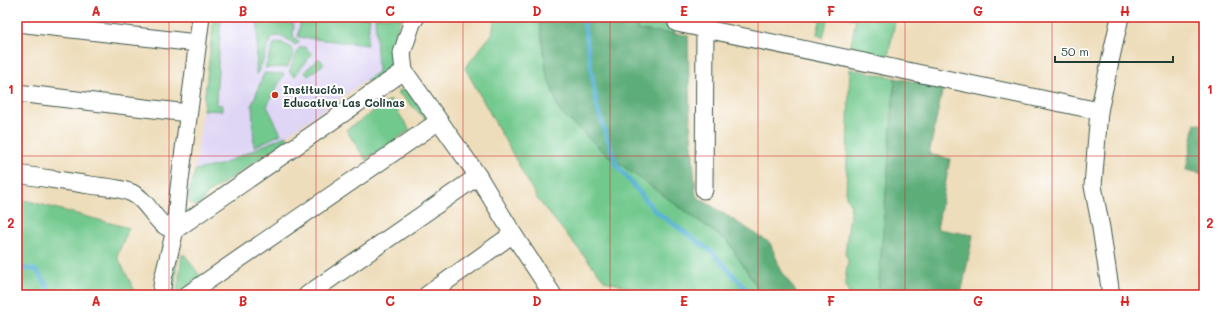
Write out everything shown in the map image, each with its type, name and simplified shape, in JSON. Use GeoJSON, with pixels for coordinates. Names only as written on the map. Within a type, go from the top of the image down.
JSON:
{"type":"FeatureCollection","features":[{"type":"Feature","properties":{"kind":"street"},"geometry":{"type":"LineString","coordinates":[[161,295],[163,278],[175,230],[188,113],[201,17]]}},
{"type":"Feature","properties":{"kind":"street"},"geometry":{"type":"LineString","coordinates":[[416,17],[412,22],[402,53],[404,71],[478,176],[512,234],[553,295]]}},
{"type":"Feature","properties":{"kind":"street"},"geometry":{"type":"LineString","coordinates":[[1111,295],[1093,186],[1099,111],[1120,17]]}},
{"type":"Feature","properties":{"kind":"street"},"geometry":{"type":"LineString","coordinates":[[17,23],[197,43]]}},
{"type":"Feature","properties":{"kind":"street"},"geometry":{"type":"LineString","coordinates":[[677,23],[1099,111]]}},
{"type":"Feature","properties":{"kind":"street"},"geometry":{"type":"LineString","coordinates":[[704,29],[704,190]]}},
{"type":"Feature","properties":{"kind":"street"},"geometry":{"type":"LineString","coordinates":[[175,230],[404,71]]}},
{"type":"Feature","properties":{"kind":"street"},"geometry":{"type":"LineString","coordinates":[[17,93],[188,113]]}},
{"type":"Feature","properties":{"kind":"street"},"geometry":{"type":"LineString","coordinates":[[187,295],[439,121]]}},
{"type":"Feature","properties":{"kind":"street"},"geometry":{"type":"LineString","coordinates":[[17,174],[114,188],[132,193],[142,200],[162,225],[175,230]]}},
{"type":"Feature","properties":{"kind":"street"},"geometry":{"type":"LineString","coordinates":[[307,295],[478,176]]}},
{"type":"Feature","properties":{"kind":"street"},"geometry":{"type":"LineString","coordinates":[[427,295],[512,234]]}},
{"type":"Feature","properties":{"kind":"shaded area","name":"Institución Educativa Las Colinas"},"geometry":{"type":"Polygon","coordinates":[[[214,17],[375,17],[378,72],[287,135],[220,165],[195,170],[214,17]]]}},
{"type":"Feature","properties":{"kind":"green space"},"geometry":{"type":"Polygon","coordinates":[[[214,17],[221,17],[216,104],[222,105],[222,111],[203,110],[214,17]]]}},
{"type":"Feature","properties":{"kind":"green space"},"geometry":{"type":"Polygon","coordinates":[[[301,17],[370,17],[367,45],[298,37],[301,17]]]}},
{"type":"Feature","properties":{"kind":"green space"},"geometry":{"type":"Polygon","coordinates":[[[375,17],[402,17],[396,31],[391,64],[376,82],[365,81],[378,72],[375,17]]]}},
{"type":"Feature","properties":{"kind":"green space"},"geometry":{"type":"Polygon","coordinates":[[[495,17],[539,17],[547,75],[560,112],[605,153],[728,242],[762,295],[658,295],[605,281],[538,200],[465,68],[492,34],[495,17]]]}},
{"type":"Feature","properties":{"kind":"green space"},"geometry":{"type":"Polygon","coordinates":[[[539,17],[639,17],[637,30],[688,35],[690,121],[696,196],[770,243],[781,270],[798,295],[762,295],[728,242],[605,153],[560,112],[547,75],[539,17]]]}},
{"type":"Feature","properties":{"kind":"green space"},"geometry":{"type":"Polygon","coordinates":[[[639,17],[669,17],[669,20],[675,26],[674,34],[637,30],[639,17]]]}},
{"type":"Feature","properties":{"kind":"green space"},"geometry":{"type":"Polygon","coordinates":[[[821,17],[828,17],[823,38],[817,34],[821,17]]]}},
{"type":"Feature","properties":{"kind":"green space"},"geometry":{"type":"Polygon","coordinates":[[[846,17],[896,17],[888,57],[855,51],[851,44],[856,19],[846,17]]]}},
{"type":"Feature","properties":{"kind":"green space"},"geometry":{"type":"Polygon","coordinates":[[[258,19],[294,24],[293,38],[300,42],[295,45],[285,38],[279,36],[272,37],[263,62],[256,75],[258,19]]]}},
{"type":"Feature","properties":{"kind":"green space"},"geometry":{"type":"Polygon","coordinates":[[[280,42],[290,47],[294,52],[288,67],[265,68],[274,44],[280,42]]]}},
{"type":"Feature","properties":{"kind":"green space"},"geometry":{"type":"Polygon","coordinates":[[[305,47],[312,54],[295,76],[289,72],[299,48],[305,47]]]}},
{"type":"Feature","properties":{"kind":"green space"},"geometry":{"type":"Polygon","coordinates":[[[319,58],[324,64],[308,76],[304,72],[319,58]]]}},
{"type":"Feature","properties":{"kind":"green space"},"geometry":{"type":"Polygon","coordinates":[[[850,69],[895,78],[878,295],[849,295],[845,282],[848,260],[845,254],[851,206],[846,196],[850,69]]]}},
{"type":"Feature","properties":{"kind":"green space"},"geometry":{"type":"Polygon","coordinates":[[[264,73],[284,74],[267,106],[281,134],[254,147],[252,105],[264,73]]]}},
{"type":"Feature","properties":{"kind":"green space"},"geometry":{"type":"Polygon","coordinates":[[[895,78],[943,87],[929,154],[950,159],[937,229],[973,235],[961,295],[878,295],[895,78]]]}},
{"type":"Feature","properties":{"kind":"green space"},"geometry":{"type":"Polygon","coordinates":[[[405,88],[430,119],[427,121],[397,92],[405,88]]]}},
{"type":"Feature","properties":{"kind":"green space"},"geometry":{"type":"Polygon","coordinates":[[[390,100],[410,130],[366,160],[346,130],[390,100]]]}},
{"type":"Feature","properties":{"kind":"green space"},"geometry":{"type":"Polygon","coordinates":[[[1195,123],[1204,125],[1204,174],[1186,170],[1195,123]]]}},
{"type":"Feature","properties":{"kind":"green space"},"geometry":{"type":"Polygon","coordinates":[[[287,135],[287,140],[206,195],[203,201],[196,207],[190,203],[189,192],[195,170],[220,165],[287,135]]]}},
{"type":"Feature","properties":{"kind":"green space"},"geometry":{"type":"Polygon","coordinates":[[[17,198],[129,228],[117,256],[137,295],[17,295],[17,198]]]}},
{"type":"Feature","properties":{"kind":"green space"},"geometry":{"type":"Polygon","coordinates":[[[179,252],[174,294],[168,295],[175,259],[179,252]]]}},
{"type":"Feature","properties":{"kind":"green space"},"geometry":{"type":"Polygon","coordinates":[[[182,255],[185,255],[200,276],[180,294],[177,293],[182,255]]]}},
{"type":"Feature","properties":{"kind":"waterway"},"geometry":{"type":"LineString","coordinates":[[583,17],[597,107],[616,164],[655,211],[712,252],[750,295]]}},
{"type":"Feature","properties":{"kind":"waterway"},"geometry":{"type":"LineString","coordinates":[[17,267],[36,270],[54,295]]}},
{"type":"Feature","properties":{"kind":"place","name":"Institución Educativa Las Colinas"},"geometry":{"type":"Point","coordinates":[275,95]}}]}
